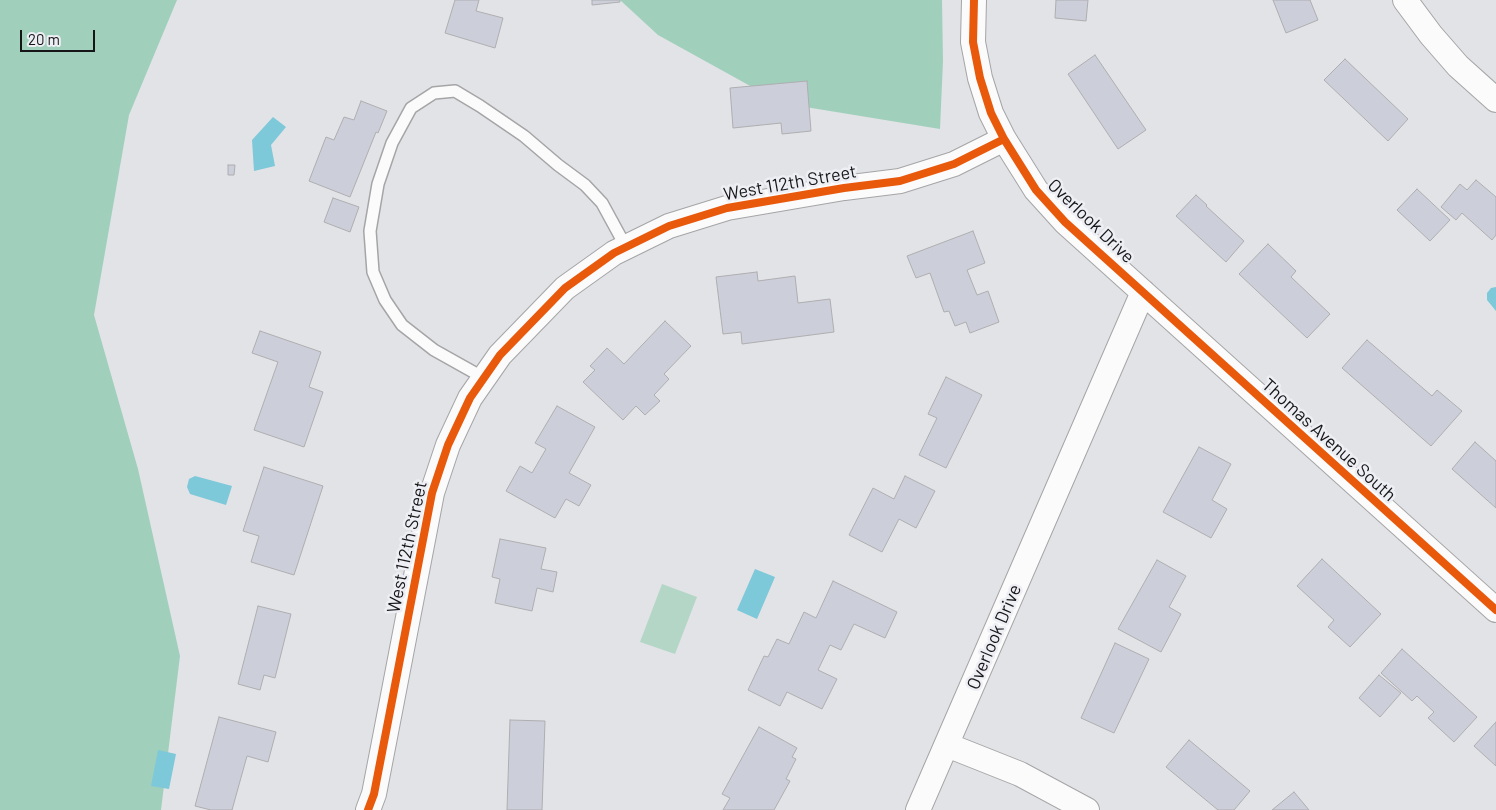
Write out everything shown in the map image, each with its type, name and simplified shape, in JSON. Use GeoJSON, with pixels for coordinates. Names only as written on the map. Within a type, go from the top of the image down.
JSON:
{"type":"FeatureCollection","features":[{"type":"Feature","properties":{"kind":"street","name":"Overlook Drive"},"geometry":{"type":"LineString","coordinates":[[918,810],[1143,292],[1065,222],[1036,190],[1004,139],[991,113],[980,78],[974,42],[974,0]]}},
{"type":"Feature","properties":{"kind":"street"},"geometry":{"type":"LineString","coordinates":[[1405,0],[1431,35],[1458,66],[1496,100]]}},
{"type":"Feature","properties":{"kind":"street","name":"West 112th Street"},"geometry":{"type":"LineString","coordinates":[[368,810],[374,794],[385,741],[432,493],[448,445],[470,398],[500,355],[565,288],[614,253],[669,226],[727,208],[844,188],[900,181],[954,164],[1004,139]]}},
{"type":"Feature","properties":{"kind":"street","name":"Thomas Avenue South"},"geometry":{"type":"LineString","coordinates":[[1143,292],[1496,610]]}},
{"type":"Feature","properties":{"kind":"street"},"geometry":{"type":"LineString","coordinates":[[947,745],[1020,774],[1087,810]]}},
{"type":"Feature","properties":{"kind":"lane"},"geometry":{"type":"LineString","coordinates":[[484,378],[434,350],[402,325],[385,300],[374,272],[370,231],[378,184],[392,143],[411,108],[434,93],[455,91],[480,106],[524,136],[558,165],[585,184],[602,203],[626,247]]}},
{"type":"Feature","properties":{"kind":"green space"},"geometry":{"type":"Polygon","coordinates":[[[0,0],[177,0],[129,115],[94,315],[138,469],[180,656],[161,810],[0,810],[0,0]]]}},
{"type":"Feature","properties":{"kind":"green space"},"geometry":{"type":"Polygon","coordinates":[[[620,0],[942,0],[943,61],[940,129],[781,103],[658,35],[620,0]]]}},
{"type":"Feature","properties":{"kind":"green space"},"geometry":{"type":"Polygon","coordinates":[[[662,584],[697,597],[675,654],[640,642],[662,584]]]}},
{"type":"Feature","properties":{"kind":"water"},"geometry":{"type":"Polygon","coordinates":[[[273,117],[286,127],[271,145],[275,166],[254,171],[252,140],[273,117]]]}},
{"type":"Feature","properties":{"kind":"water"},"geometry":{"type":"Polygon","coordinates":[[[1496,287],[1496,311],[1487,300],[1487,293],[1491,288],[1496,287]]]}},
{"type":"Feature","properties":{"kind":"water"},"geometry":{"type":"Polygon","coordinates":[[[195,476],[232,486],[226,505],[190,494],[187,487],[189,479],[195,476]]]}},
{"type":"Feature","properties":{"kind":"water"},"geometry":{"type":"Polygon","coordinates":[[[755,569],[775,577],[757,619],[737,610],[755,569]]]}},
{"type":"Feature","properties":{"kind":"water"},"geometry":{"type":"Polygon","coordinates":[[[158,750],[176,754],[169,789],[151,786],[158,750]]]}},
{"type":"Feature","properties":{"kind":"building"},"geometry":{"type":"Polygon","coordinates":[[[455,0],[479,0],[476,11],[503,18],[495,48],[445,33],[455,0]]]}},
{"type":"Feature","properties":{"kind":"building"},"geometry":{"type":"Polygon","coordinates":[[[592,0],[620,0],[620,2],[592,5],[592,0]]]}},
{"type":"Feature","properties":{"kind":"building"},"geometry":{"type":"Polygon","coordinates":[[[1056,0],[1088,0],[1086,21],[1055,18],[1056,0]]]}},
{"type":"Feature","properties":{"kind":"building"},"geometry":{"type":"Polygon","coordinates":[[[1273,0],[1310,0],[1318,20],[1286,33],[1273,0]]]}},
{"type":"Feature","properties":{"kind":"building"},"geometry":{"type":"Polygon","coordinates":[[[1095,55],[1146,130],[1118,149],[1068,74],[1095,55]]]}},
{"type":"Feature","properties":{"kind":"building"},"geometry":{"type":"Polygon","coordinates":[[[1345,59],[1408,119],[1388,141],[1324,80],[1345,59]]]}},
{"type":"Feature","properties":{"kind":"building"},"geometry":{"type":"Polygon","coordinates":[[[807,81],[811,131],[782,134],[781,123],[733,128],[730,88],[807,81]]]}},
{"type":"Feature","properties":{"kind":"building"},"geometry":{"type":"Polygon","coordinates":[[[361,101],[387,111],[378,133],[376,132],[350,197],[309,181],[326,137],[334,140],[344,117],[354,120],[361,101]]]}},
{"type":"Feature","properties":{"kind":"building"},"geometry":{"type":"Polygon","coordinates":[[[228,165],[235,165],[234,175],[228,175],[228,165]]]}},
{"type":"Feature","properties":{"kind":"building"},"geometry":{"type":"Polygon","coordinates":[[[1476,180],[1496,197],[1496,235],[1492,240],[1462,213],[1456,220],[1441,207],[1460,184],[1467,190],[1476,180]]]}},
{"type":"Feature","properties":{"kind":"building"},"geometry":{"type":"Polygon","coordinates":[[[1417,189],[1450,220],[1430,241],[1397,210],[1417,189]]]}},
{"type":"Feature","properties":{"kind":"building"},"geometry":{"type":"Polygon","coordinates":[[[1196,195],[1244,241],[1226,262],[1176,216],[1196,195]]]}},
{"type":"Feature","properties":{"kind":"building"},"geometry":{"type":"Polygon","coordinates":[[[333,198],[359,207],[350,232],[324,222],[333,198]]]}},
{"type":"Feature","properties":{"kind":"building"},"geometry":{"type":"Polygon","coordinates":[[[973,231],[985,263],[967,270],[977,295],[988,291],[999,322],[970,333],[966,322],[955,326],[949,311],[944,312],[930,273],[916,278],[907,256],[973,231]]]}},
{"type":"Feature","properties":{"kind":"building"},"geometry":{"type":"Polygon","coordinates":[[[1268,244],[1296,271],[1291,277],[1330,314],[1307,338],[1239,274],[1268,244]]]}},
{"type":"Feature","properties":{"kind":"building"},"geometry":{"type":"Polygon","coordinates":[[[757,272],[758,281],[795,276],[798,303],[830,299],[834,332],[742,344],[741,332],[723,334],[716,277],[757,272]]]}},
{"type":"Feature","properties":{"kind":"building"},"geometry":{"type":"Polygon","coordinates":[[[665,321],[691,346],[664,374],[669,379],[654,395],[660,401],[645,415],[636,406],[623,420],[583,382],[595,370],[590,366],[607,348],[624,364],[665,321]]]}},
{"type":"Feature","properties":{"kind":"building"},"geometry":{"type":"Polygon","coordinates":[[[260,331],[321,352],[309,387],[323,392],[304,447],[254,430],[278,362],[252,353],[260,331]]]}},
{"type":"Feature","properties":{"kind":"building"},"geometry":{"type":"Polygon","coordinates":[[[1367,340],[1432,396],[1437,390],[1462,411],[1431,446],[1342,368],[1367,340]]]}},
{"type":"Feature","properties":{"kind":"building"},"geometry":{"type":"Polygon","coordinates":[[[946,377],[982,395],[946,468],[919,455],[937,418],[928,414],[946,377]]]}},
{"type":"Feature","properties":{"kind":"building"},"geometry":{"type":"Polygon","coordinates":[[[557,406],[595,427],[569,473],[591,485],[579,506],[566,499],[555,518],[506,491],[520,466],[532,473],[546,449],[535,443],[557,406]]]}},
{"type":"Feature","properties":{"kind":"building"},"geometry":{"type":"Polygon","coordinates":[[[1475,442],[1496,461],[1496,508],[1452,469],[1475,442]]]}},
{"type":"Feature","properties":{"kind":"building"},"geometry":{"type":"Polygon","coordinates":[[[1199,447],[1231,464],[1212,500],[1227,509],[1211,538],[1163,512],[1199,447]]]}},
{"type":"Feature","properties":{"kind":"building"},"geometry":{"type":"Polygon","coordinates":[[[264,467],[323,486],[294,575],[251,562],[259,536],[243,531],[264,467]]]}},
{"type":"Feature","properties":{"kind":"building"},"geometry":{"type":"Polygon","coordinates":[[[905,476],[935,491],[916,528],[899,519],[882,552],[849,535],[873,488],[894,499],[905,476]]]}},
{"type":"Feature","properties":{"kind":"building"},"geometry":{"type":"Polygon","coordinates":[[[500,539],[546,548],[541,569],[557,572],[553,592],[537,588],[532,611],[495,603],[500,579],[492,577],[500,539]]]}},
{"type":"Feature","properties":{"kind":"building"},"geometry":{"type":"Polygon","coordinates":[[[1322,559],[1381,614],[1350,647],[1328,627],[1334,620],[1297,586],[1322,559]]]}},
{"type":"Feature","properties":{"kind":"building"},"geometry":{"type":"Polygon","coordinates":[[[1157,560],[1186,576],[1169,607],[1181,614],[1161,652],[1118,629],[1157,560]]]}},
{"type":"Feature","properties":{"kind":"building"},"geometry":{"type":"Polygon","coordinates":[[[833,581],[897,612],[885,638],[854,624],[841,650],[830,645],[818,670],[837,679],[822,709],[787,692],[780,706],[748,690],[764,656],[768,657],[777,639],[789,644],[804,612],[816,618],[833,581]]]}},
{"type":"Feature","properties":{"kind":"building"},"geometry":{"type":"Polygon","coordinates":[[[258,606],[291,614],[275,678],[264,675],[260,690],[238,684],[258,606]]]}},
{"type":"Feature","properties":{"kind":"building"},"geometry":{"type":"Polygon","coordinates":[[[1115,643],[1149,659],[1114,733],[1081,718],[1115,643]]]}},
{"type":"Feature","properties":{"kind":"building"},"geometry":{"type":"Polygon","coordinates":[[[1402,649],[1477,717],[1454,742],[1428,718],[1434,712],[1417,696],[1412,701],[1381,673],[1402,649]]]}},
{"type":"Feature","properties":{"kind":"building"},"geometry":{"type":"Polygon","coordinates":[[[1379,675],[1401,693],[1380,717],[1359,698],[1379,675]]]}},
{"type":"Feature","properties":{"kind":"building"},"geometry":{"type":"Polygon","coordinates":[[[219,717],[276,732],[268,762],[247,756],[232,810],[211,810],[195,806],[219,717]]]}},
{"type":"Feature","properties":{"kind":"building"},"geometry":{"type":"Polygon","coordinates":[[[510,720],[545,721],[542,810],[507,810],[510,720]]]}},
{"type":"Feature","properties":{"kind":"building"},"geometry":{"type":"Polygon","coordinates":[[[1496,722],[1496,766],[1474,746],[1496,722]]]}},
{"type":"Feature","properties":{"kind":"building"},"geometry":{"type":"Polygon","coordinates":[[[759,727],[797,748],[792,757],[796,759],[786,779],[790,781],[774,810],[723,810],[730,798],[722,794],[759,727]]]}},
{"type":"Feature","properties":{"kind":"building"},"geometry":{"type":"Polygon","coordinates":[[[1189,740],[1250,791],[1234,810],[1218,810],[1166,767],[1189,740]]]}},
{"type":"Feature","properties":{"kind":"building"},"geometry":{"type":"Polygon","coordinates":[[[1294,792],[1309,810],[1272,810],[1294,792]]]}},
{"type":"Feature","properties":{"kind":"cycle path"},"geometry":{"type":"LineString","coordinates":[[974,0],[973,42],[980,78],[991,113],[1004,139],[1036,190],[1065,222],[1496,610]]}},
{"type":"Feature","properties":{"kind":"cycle path"},"geometry":{"type":"LineString","coordinates":[[368,810],[374,794],[432,493],[448,445],[470,398],[500,355],[565,288],[614,253],[669,226],[727,208],[844,188],[900,181],[954,164],[1004,139]]}}]}
